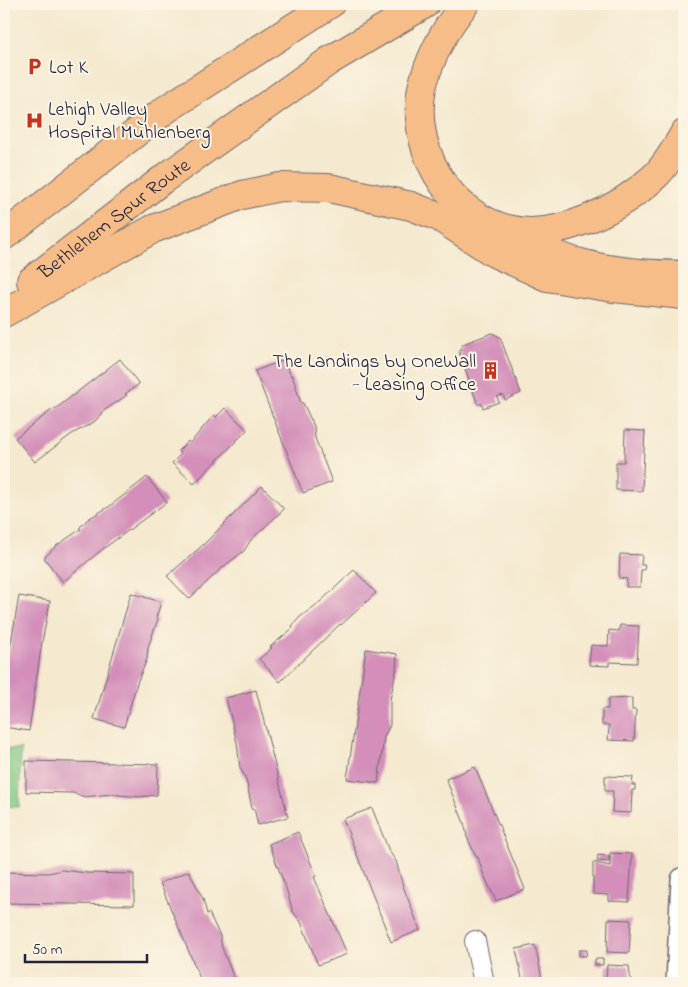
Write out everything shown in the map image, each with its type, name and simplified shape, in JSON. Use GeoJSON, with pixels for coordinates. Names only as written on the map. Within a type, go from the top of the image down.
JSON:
{"type":"FeatureCollection","features":[{"type":"Feature","properties":{"kind":"highway"},"geometry":{"type":"LineString","coordinates":[[4,236],[165,110],[330,4]]}},
{"type":"Feature","properties":{"kind":"highway","name":"Bethlehem Spur Route"},"geometry":{"type":"LineString","coordinates":[[4,302],[162,180],[328,62],[425,4]]}},
{"type":"Feature","properties":{"kind":"highway"},"geometry":{"type":"LineString","coordinates":[[465,4],[438,41],[424,81],[420,119],[423,139],[436,174],[464,207],[526,243],[595,268],[633,273],[684,275]]}},
{"type":"Feature","properties":{"kind":"highway"},"geometry":{"type":"LineString","coordinates":[[492,224],[512,230],[549,230],[606,211],[624,201],[654,177],[667,162],[684,134]]}},
{"type":"Feature","properties":{"kind":"highway"},"geometry":{"type":"LineString","coordinates":[[4,313],[153,229],[242,195],[280,187],[329,188],[411,206],[439,217],[494,253],[547,277],[613,288],[684,295]]}},
{"type":"Feature","properties":{"kind":"street"},"geometry":{"type":"LineString","coordinates":[[679,983],[683,936],[684,880]]}},
{"type":"Feature","properties":{"kind":"street"},"geometry":{"type":"LineString","coordinates":[[475,941],[484,983]]}},
{"type":"Feature","properties":{"kind":"green space"},"geometry":{"type":"Polygon","coordinates":[[[4,749],[21,749],[19,807],[4,806],[4,749]]]}},
{"type":"Feature","properties":{"kind":"building","name":"The Landings by OneWall - Leasing Office"},"geometry":{"type":"Polygon","coordinates":[[[492,333],[500,337],[521,393],[505,400],[503,395],[497,397],[499,402],[483,408],[481,403],[478,405],[459,352],[463,344],[492,333]]]}},
{"type":"Feature","properties":{"kind":"building"},"geometry":{"type":"Polygon","coordinates":[[[120,359],[139,384],[125,394],[127,395],[102,412],[94,422],[72,434],[35,462],[15,438],[120,359]]]}},
{"type":"Feature","properties":{"kind":"building"},"geometry":{"type":"Polygon","coordinates":[[[284,360],[292,375],[301,403],[303,403],[314,426],[315,438],[332,482],[303,493],[255,371],[284,360]]]}},
{"type":"Feature","properties":{"kind":"building"},"geometry":{"type":"Polygon","coordinates":[[[225,408],[247,430],[194,484],[172,463],[181,454],[178,451],[188,441],[190,443],[214,415],[216,417],[225,408]]]}},
{"type":"Feature","properties":{"kind":"building"},"geometry":{"type":"Polygon","coordinates":[[[625,430],[645,431],[642,491],[616,490],[616,462],[624,462],[625,430]]]}},
{"type":"Feature","properties":{"kind":"building"},"geometry":{"type":"Polygon","coordinates":[[[147,477],[167,502],[99,552],[63,582],[44,558],[56,546],[81,529],[79,528],[88,519],[110,506],[147,477]]]}},
{"type":"Feature","properties":{"kind":"building"},"geometry":{"type":"Polygon","coordinates":[[[262,486],[284,509],[250,541],[244,551],[223,567],[189,599],[167,576],[203,545],[262,486]]]}},
{"type":"Feature","properties":{"kind":"building"},"geometry":{"type":"Polygon","coordinates":[[[620,554],[642,555],[641,565],[645,565],[644,570],[641,570],[640,587],[626,587],[627,579],[619,578],[620,554]]]}},
{"type":"Feature","properties":{"kind":"building"},"geometry":{"type":"Polygon","coordinates":[[[354,570],[376,593],[340,624],[280,682],[259,659],[293,628],[292,626],[300,617],[320,602],[354,570]]]}},
{"type":"Feature","properties":{"kind":"building"},"geometry":{"type":"Polygon","coordinates":[[[131,593],[161,602],[156,618],[158,619],[148,647],[147,659],[137,683],[124,727],[94,719],[131,593]]]}},
{"type":"Feature","properties":{"kind":"building"},"geometry":{"type":"Polygon","coordinates":[[[19,596],[50,601],[29,731],[4,727],[4,667],[6,654],[8,654],[11,643],[19,596]]]}},
{"type":"Feature","properties":{"kind":"building"},"geometry":{"type":"Polygon","coordinates":[[[620,625],[639,626],[637,663],[609,662],[609,666],[589,665],[591,645],[608,646],[609,630],[619,631],[620,625]]]}},
{"type":"Feature","properties":{"kind":"building"},"geometry":{"type":"Polygon","coordinates":[[[366,649],[397,654],[396,671],[390,700],[390,725],[384,737],[378,783],[347,779],[366,649]]]}},
{"type":"Feature","properties":{"kind":"building"},"geometry":{"type":"Polygon","coordinates":[[[256,690],[288,817],[258,825],[254,808],[252,809],[246,779],[240,768],[237,743],[226,698],[256,690]]]}},
{"type":"Feature","properties":{"kind":"building"},"geometry":{"type":"Polygon","coordinates":[[[632,698],[632,710],[636,710],[634,741],[608,740],[609,725],[602,725],[602,709],[608,709],[608,699],[632,698]]]}},
{"type":"Feature","properties":{"kind":"building"},"geometry":{"type":"Polygon","coordinates":[[[26,761],[158,764],[157,795],[140,797],[110,794],[85,797],[73,793],[26,792],[26,761]]]}},
{"type":"Feature","properties":{"kind":"building"},"geometry":{"type":"Polygon","coordinates":[[[475,767],[525,889],[496,901],[478,857],[466,835],[464,823],[446,779],[475,767]]]}},
{"type":"Feature","properties":{"kind":"building"},"geometry":{"type":"Polygon","coordinates":[[[605,776],[633,777],[632,785],[635,785],[635,790],[632,790],[631,813],[612,812],[613,791],[605,791],[605,776]]]}},
{"type":"Feature","properties":{"kind":"building"},"geometry":{"type":"Polygon","coordinates":[[[372,808],[389,851],[396,861],[403,886],[420,930],[391,942],[343,819],[372,808]]]}},
{"type":"Feature","properties":{"kind":"building"},"geometry":{"type":"Polygon","coordinates":[[[298,832],[316,876],[314,877],[347,954],[318,965],[301,922],[293,912],[269,844],[298,832]]]}},
{"type":"Feature","properties":{"kind":"building"},"geometry":{"type":"Polygon","coordinates":[[[610,853],[632,854],[629,902],[609,901],[609,895],[593,894],[593,862],[610,866],[610,853]]]}},
{"type":"Feature","properties":{"kind":"building"},"geometry":{"type":"Polygon","coordinates":[[[598,855],[609,856],[609,862],[597,861],[598,855]]]}},
{"type":"Feature","properties":{"kind":"building"},"geometry":{"type":"Polygon","coordinates":[[[62,870],[87,873],[134,874],[134,905],[4,903],[4,872],[49,873],[62,870]]]}},
{"type":"Feature","properties":{"kind":"building"},"geometry":{"type":"Polygon","coordinates":[[[189,871],[203,899],[207,914],[209,913],[220,936],[222,948],[236,983],[202,983],[160,883],[189,871]]]}},
{"type":"Feature","properties":{"kind":"building"},"geometry":{"type":"Polygon","coordinates":[[[608,919],[631,920],[629,953],[607,952],[608,919]]]}},
{"type":"Feature","properties":{"kind":"building"},"geometry":{"type":"Polygon","coordinates":[[[535,945],[543,983],[523,983],[516,949],[535,945]]]}},
{"type":"Feature","properties":{"kind":"building"},"geometry":{"type":"Polygon","coordinates":[[[579,950],[587,950],[586,956],[579,956],[579,950]]]}},
{"type":"Feature","properties":{"kind":"building"},"geometry":{"type":"Polygon","coordinates":[[[595,959],[603,959],[603,965],[595,965],[595,959]]]}},
{"type":"Feature","properties":{"kind":"building"},"geometry":{"type":"Polygon","coordinates":[[[607,965],[629,966],[631,983],[606,983],[607,965]]]}},
{"type":"Feature","properties":{"kind":"place","name":"Lot K"},"geometry":{"type":"Point","coordinates":[35,66]}},
{"type":"Feature","properties":{"kind":"place","name":"Lehigh Valley Hospital Muhlenberg"},"geometry":{"type":"Point","coordinates":[34,120]}},
{"type":"Feature","properties":{"kind":"place","name":"The Landings by OneWall - Leasing Office"},"geometry":{"type":"Point","coordinates":[490,371]}}]}
